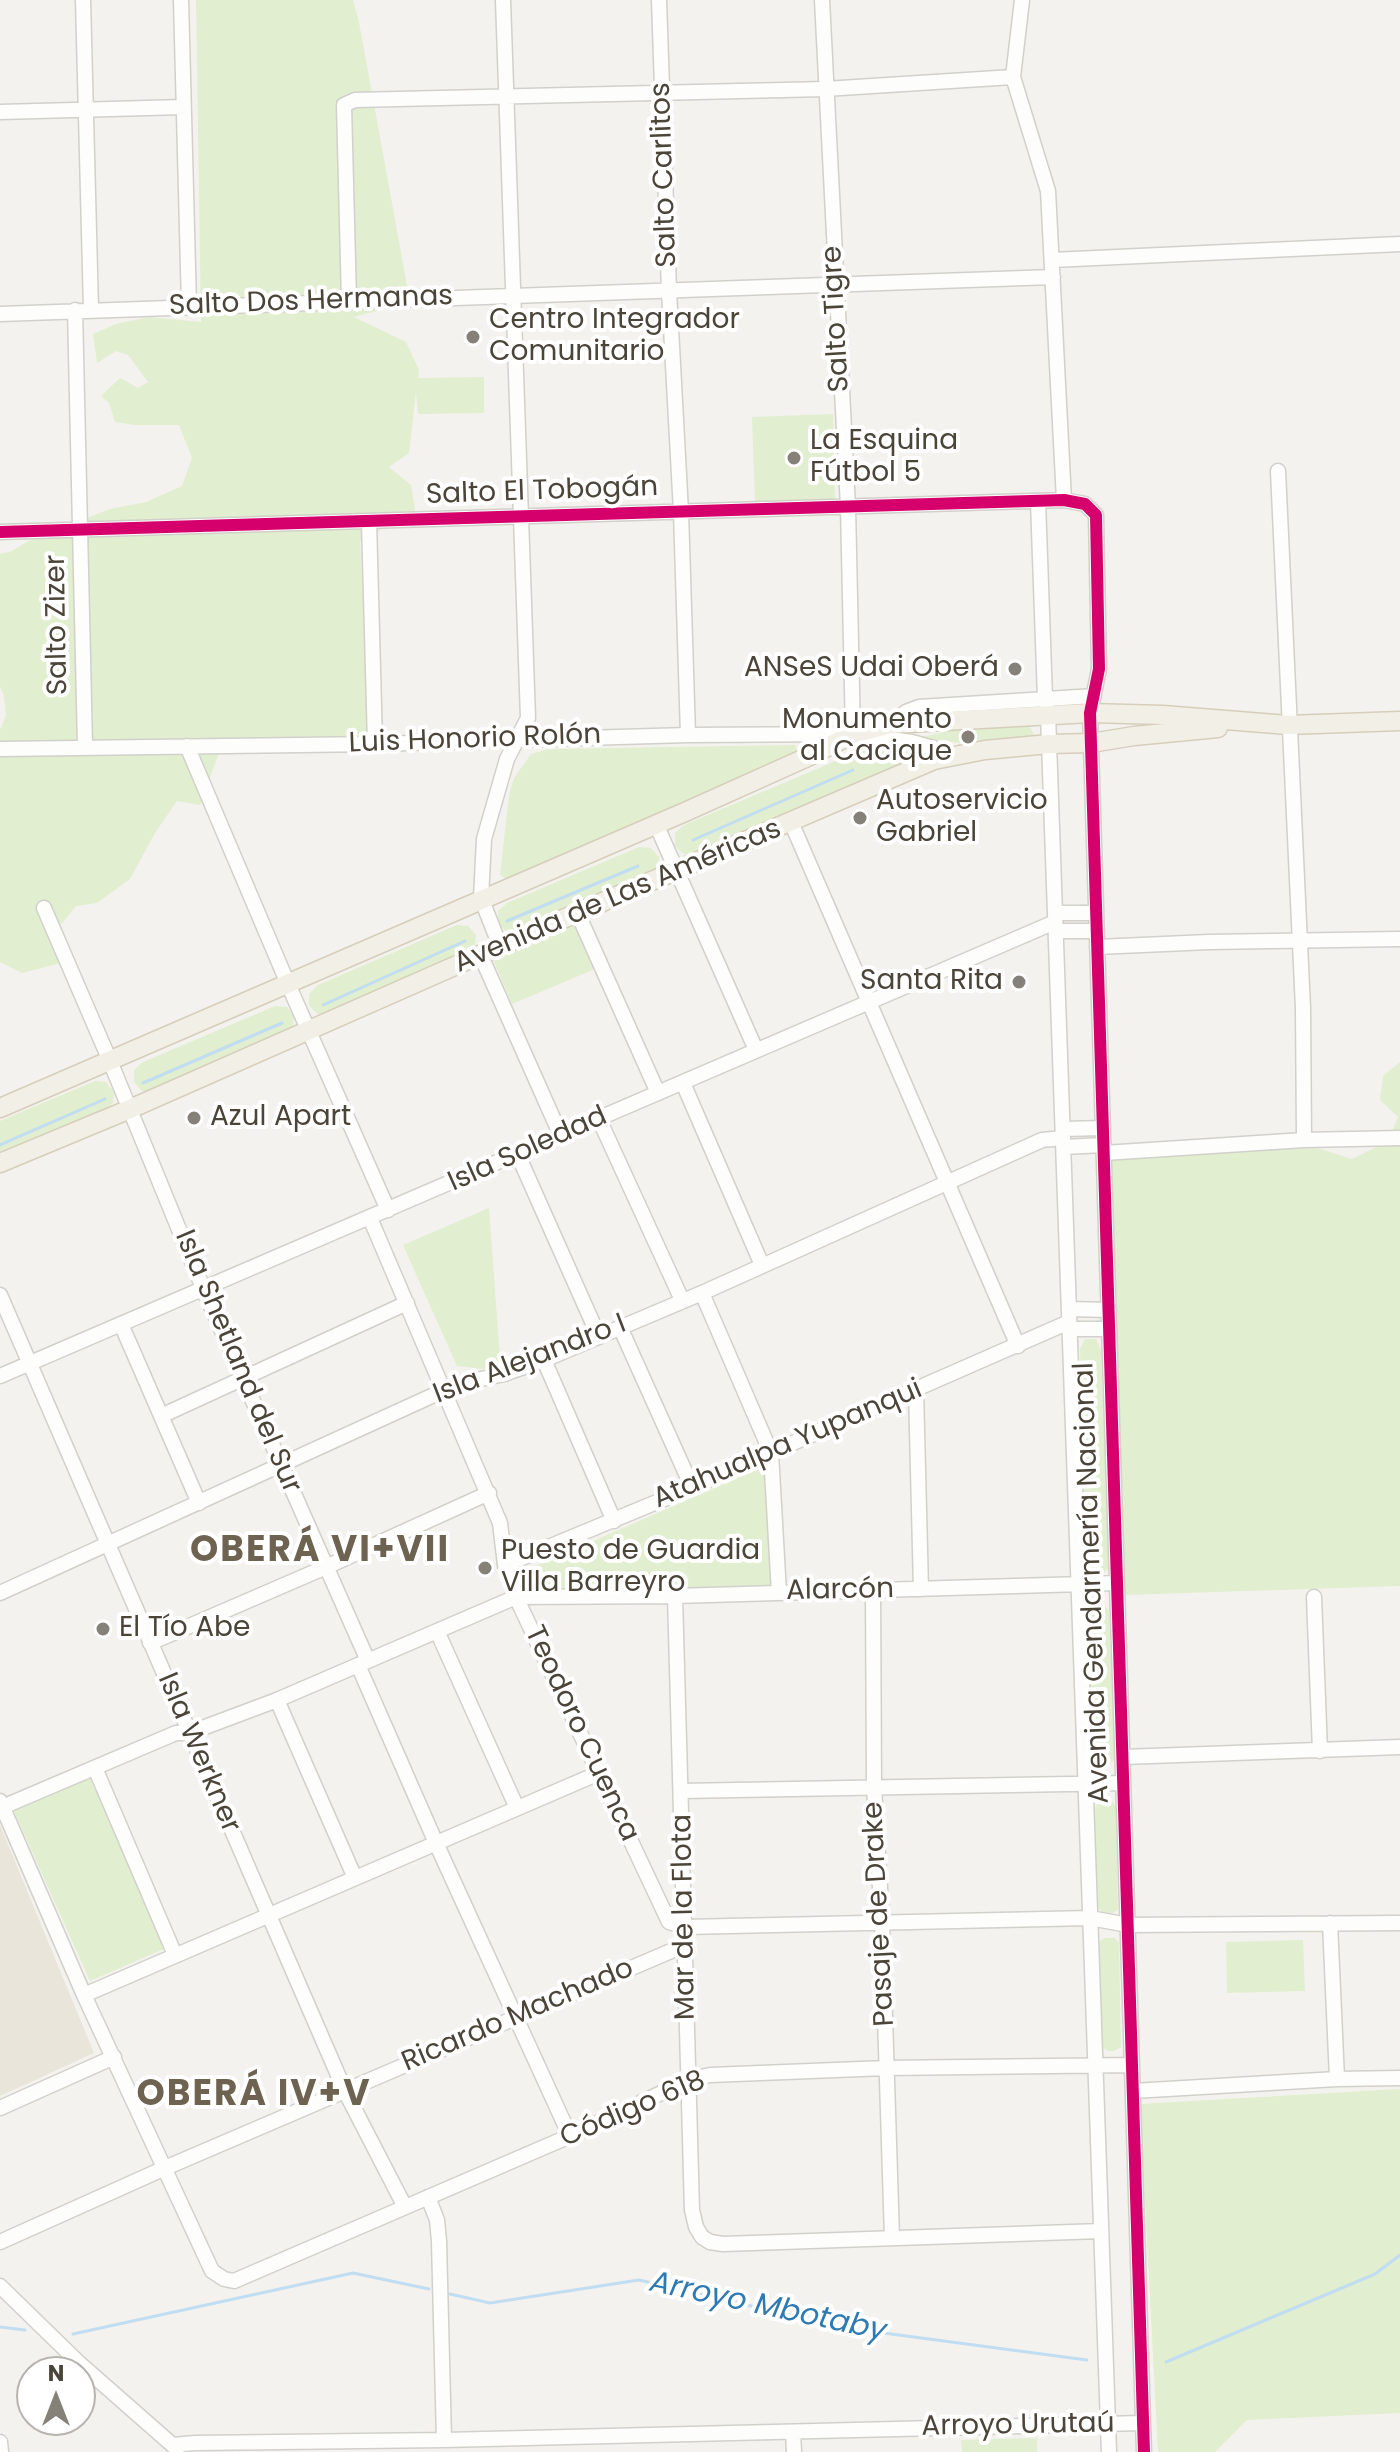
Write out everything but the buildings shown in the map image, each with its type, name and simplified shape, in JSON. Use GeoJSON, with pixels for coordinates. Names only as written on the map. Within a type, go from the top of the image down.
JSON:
{"type":"FeatureCollection","features":[{"type":"Feature","properties":{"kind":"main road","name":"Avenida de Las Américas"},"geometry":{"type":"LineString","coordinates":[[0,1108],[656,824],[853,734],[890,724],[1046,706],[1092,704],[1163,715],[1261,724],[1400,721]]}},
{"type":"Feature","properties":{"kind":"main road","name":"Avenida de Las Américas"},"geometry":{"type":"LineString","coordinates":[[0,1163],[912,768],[947,756],[1261,724]]}},
{"type":"Feature","properties":{"kind":"street"},"geometry":{"type":"LineString","coordinates":[[83,0],[91,309]]}},
{"type":"Feature","properties":{"kind":"street"},"geometry":{"type":"LineString","coordinates":[[181,0],[189,306]]}},
{"type":"Feature","properties":{"kind":"street"},"geometry":{"type":"LineString","coordinates":[[500,946],[481,898],[484,839],[507,759],[528,718],[503,0]]}},
{"type":"Feature","properties":{"kind":"street","name":"Salto Carlitos"},"geometry":{"type":"LineString","coordinates":[[659,0],[688,735]]}},
{"type":"Feature","properties":{"kind":"street","name":"Salto Tigre"},"geometry":{"type":"LineString","coordinates":[[822,0],[848,507],[853,734]]}},
{"type":"Feature","properties":{"kind":"street"},"geometry":{"type":"LineString","coordinates":[[1022,0],[1013,77],[1048,191],[1064,500]]}},
{"type":"Feature","properties":{"kind":"street"},"geometry":{"type":"LineString","coordinates":[[349,301],[344,105],[355,100],[825,89],[1013,77]]}},
{"type":"Feature","properties":{"kind":"street"},"geometry":{"type":"LineString","coordinates":[[0,112],[184,107]]}},
{"type":"Feature","properties":{"kind":"street"},"geometry":{"type":"LineString","coordinates":[[1052,260],[1400,244]]}},
{"type":"Feature","properties":{"kind":"street","name":"Salto Dos Hermanas"},"geometry":{"type":"LineString","coordinates":[[0,314],[1053,277]]}},
{"type":"Feature","properties":{"kind":"street","name":"Salto Zizer"},"geometry":{"type":"LineString","coordinates":[[75,310],[85,746]]}},
{"type":"Feature","properties":{"kind":"street"},"geometry":{"type":"LineString","coordinates":[[1278,471],[1300,940],[1298,1141]]}},
{"type":"Feature","properties":{"kind":"street","name":"Salto El Tobogán"},"geometry":{"type":"LineString","coordinates":[[0,532],[1064,500],[1085,504]]}},
{"type":"Feature","properties":{"kind":"street","name":"Avenida Gendarmería Nacional"},"geometry":{"type":"LineString","coordinates":[[1038,501],[1109,2452]]}},
{"type":"Feature","properties":{"kind":"street","name":"Avenida Gendarmería Nacional"},"geometry":{"type":"LineString","coordinates":[[1085,504],[1096,515],[1099,669],[1092,704],[1091,743],[1144,2452]]}},
{"type":"Feature","properties":{"kind":"street"},"geometry":{"type":"LineString","coordinates":[[369,521],[375,744]]}},
{"type":"Feature","properties":{"kind":"street"},"geometry":{"type":"LineString","coordinates":[[875,737],[890,724]]}},
{"type":"Feature","properties":{"kind":"street","name":"Luis Honorio Rolón"},"geometry":{"type":"LineString","coordinates":[[0,749],[853,734],[912,742],[947,756]]}},
{"type":"Feature","properties":{"kind":"street"},"geometry":{"type":"LineString","coordinates":[[187,746],[388,1210]]}},
{"type":"Feature","properties":{"kind":"street"},"geometry":{"type":"LineString","coordinates":[[791,822],[1018,1346]]}},
{"type":"Feature","properties":{"kind":"street"},"geometry":{"type":"LineString","coordinates":[[656,824],[756,1050]]}},
{"type":"Feature","properties":{"kind":"street","name":"Isla Shetland del Sur"},"geometry":{"type":"LineString","coordinates":[[44,908],[203,1288],[326,1567],[436,1843],[570,2136]]}},
{"type":"Feature","properties":{"kind":"street"},"geometry":{"type":"LineString","coordinates":[[1055,922],[1096,913]]}},
{"type":"Feature","properties":{"kind":"street"},"geometry":{"type":"LineString","coordinates":[[578,914],[658,1093]]}},
{"type":"Feature","properties":{"kind":"street"},"geometry":{"type":"LineString","coordinates":[[1055,922],[1097,931]]}},
{"type":"Feature","properties":{"kind":"street","name":"Isla Soledad"},"geometry":{"type":"LineString","coordinates":[[0,1376],[1055,922]]}},
{"type":"Feature","properties":{"kind":"street"},"geometry":{"type":"LineString","coordinates":[[1097,947],[1400,939]]}},
{"type":"Feature","properties":{"kind":"street"},"geometry":{"type":"LineString","coordinates":[[481,956],[561,1136]]}},
{"type":"Feature","properties":{"kind":"street"},"geometry":{"type":"LineString","coordinates":[[683,1083],[762,1265]]}},
{"type":"Feature","properties":{"kind":"street"},"geometry":{"type":"LineString","coordinates":[[599,1119],[682,1300]]}},
{"type":"Feature","properties":{"kind":"street"},"geometry":{"type":"LineString","coordinates":[[1063,1138],[1103,1128]]}},
{"type":"Feature","properties":{"kind":"street"},"geometry":{"type":"LineString","coordinates":[[1063,1138],[1104,1149],[1400,1138]]}},
{"type":"Feature","properties":{"kind":"street","name":"Isla Alejandro I"},"geometry":{"type":"LineString","coordinates":[[0,1593],[458,1384],[504,1374],[544,1360],[702,1293],[1042,1140],[1063,1138]]}},
{"type":"Feature","properties":{"kind":"street"},"geometry":{"type":"LineString","coordinates":[[518,1155],[599,1337]]}},
{"type":"Feature","properties":{"kind":"street","name":"Teodoro Cuenca"},"geometry":{"type":"LineString","coordinates":[[370,1218],[489,1493],[500,1523],[505,1565],[516,1597],[669,1922],[685,1927]]}},
{"type":"Feature","properties":{"kind":"street"},"geometry":{"type":"LineString","coordinates":[[702,1293],[771,1453],[779,1593]]}},
{"type":"Feature","properties":{"kind":"street","name":"Isla Werkner"},"geometry":{"type":"LineString","coordinates":[[0,1295],[267,1916],[345,2091],[405,2207]]}},
{"type":"Feature","properties":{"kind":"street"},"geometry":{"type":"LineString","coordinates":[[161,1416],[407,1303]]}},
{"type":"Feature","properties":{"kind":"street"},"geometry":{"type":"LineString","coordinates":[[1069,1320],[1109,1310]]}},
{"type":"Feature","properties":{"kind":"street"},"geometry":{"type":"LineString","coordinates":[[1069,1320],[1109,1329]]}},
{"type":"Feature","properties":{"kind":"street","name":"Atahualpa Yupanqui"},"geometry":{"type":"LineString","coordinates":[[505,1565],[1018,1346],[1069,1320]]}},
{"type":"Feature","properties":{"kind":"street"},"geometry":{"type":"LineString","coordinates":[[121,1324],[199,1503]]}},
{"type":"Feature","properties":{"kind":"street"},"geometry":{"type":"LineString","coordinates":[[620,1327],[692,1487]]}},
{"type":"Feature","properties":{"kind":"street"},"geometry":{"type":"LineString","coordinates":[[544,1360],[614,1521]]}},
{"type":"Feature","properties":{"kind":"street"},"geometry":{"type":"LineString","coordinates":[[916,1390],[921,1589]]}},
{"type":"Feature","properties":{"kind":"street"},"geometry":{"type":"LineString","coordinates":[[150,1643],[489,1493]]}},
{"type":"Feature","properties":{"kind":"street","name":"Alarcón"},"geometry":{"type":"LineString","coordinates":[[516,1597],[675,1596],[1117,1583]]}},
{"type":"Feature","properties":{"kind":"street","name":"Pasaje de Drake"},"geometry":{"type":"LineString","coordinates":[[873,1590],[874,1786],[882,1922],[892,2238]]}},
{"type":"Feature","properties":{"kind":"street","name":"Mar de la Flota"},"geometry":{"type":"LineString","coordinates":[[675,1596],[692,2210],[696,2227],[702,2237],[723,2244],[892,2238]]}},
{"type":"Feature","properties":{"kind":"street"},"geometry":{"type":"LineString","coordinates":[[165,2168],[1,1806],[176,1733],[189,1733],[277,1700],[516,1597]]}},
{"type":"Feature","properties":{"kind":"street"},"geometry":{"type":"LineString","coordinates":[[1314,1597],[1320,1751]]}},
{"type":"Feature","properties":{"kind":"street"},"geometry":{"type":"LineString","coordinates":[[437,1631],[517,1808]]}},
{"type":"Feature","properties":{"kind":"street"},"geometry":{"type":"LineString","coordinates":[[277,1700],[355,1878]]}},
{"type":"Feature","properties":{"kind":"street"},"geometry":{"type":"LineString","coordinates":[[1123,1757],[1400,1747]]}},
{"type":"Feature","properties":{"kind":"street"},"geometry":{"type":"LineString","coordinates":[[95,1768],[175,1955]]}},
{"type":"Feature","properties":{"kind":"street"},"geometry":{"type":"LineString","coordinates":[[84,1995],[599,1773]]}},
{"type":"Feature","properties":{"kind":"street"},"geometry":{"type":"LineString","coordinates":[[681,1791],[1123,1783]]}},
{"type":"Feature","properties":{"kind":"street"},"geometry":{"type":"LineString","coordinates":[[685,1927],[1090,1918],[1128,1925],[1400,1923]]}},
{"type":"Feature","properties":{"kind":"street"},"geometry":{"type":"LineString","coordinates":[[1330,1923],[1337,2079]]}},
{"type":"Feature","properties":{"kind":"street","name":"Ricardo Machado"},"geometry":{"type":"LineString","coordinates":[[0,2242],[685,1945]]}},
{"type":"Feature","properties":{"kind":"street"},"geometry":{"type":"LineString","coordinates":[[0,2108],[114,2057]]}},
{"type":"Feature","properties":{"kind":"street","name":"Código 618"},"geometry":{"type":"LineString","coordinates":[[165,2168],[212,2271],[234,2281],[570,2136],[689,2080],[710,2075],[886,2068],[1132,2065]]}},
{"type":"Feature","properties":{"kind":"street"},"geometry":{"type":"LineString","coordinates":[[1133,2091],[1400,2078]]}},
{"type":"Feature","properties":{"kind":"street"},"geometry":{"type":"LineString","coordinates":[[428,2197],[437,2220],[439,2241],[444,2440]]}},
{"type":"Feature","properties":{"kind":"street"},"geometry":{"type":"LineString","coordinates":[[892,2238],[1101,2231]]}},
{"type":"Feature","properties":{"kind":"street"},"geometry":{"type":"LineString","coordinates":[[0,2286],[174,2450]]}},
{"type":"Feature","properties":{"kind":"street","name":"Arroyo Urutaú"},"geometry":{"type":"LineString","coordinates":[[174,2450],[195,2443],[1143,2423]]}},
{"type":"Feature","properties":{"kind":"street"},"geometry":{"type":"LineString","coordinates":[[793,2432],[794,2452]]}},
{"type":"Feature","properties":{"kind":"street"},"geometry":{"type":"LineString","coordinates":[[0,2442],[1,2452]]}},
{"type":"Feature","properties":{"kind":"shaded area"},"geometry":{"type":"Polygon","coordinates":[[[0,1825],[94,2053],[0,2096],[0,1825]]]}},
{"type":"Feature","properties":{"kind":"green space"},"geometry":{"type":"Polygon","coordinates":[[[196,0],[353,0],[410,302],[354,317],[406,342],[419,370],[418,378],[484,377],[484,413],[418,414],[416,392],[409,453],[389,467],[411,485],[415,510],[360,542],[371,742],[220,750],[200,805],[177,801],[130,879],[97,903],[76,906],[59,927],[61,963],[22,973],[0,962],[0,730],[6,716],[0,686],[0,554],[110,509],[146,502],[182,486],[192,458],[179,425],[115,422],[109,403],[101,396],[120,378],[138,388],[148,382],[128,355],[116,351],[97,363],[93,334],[116,324],[149,317],[201,322],[196,0]]]}},
{"type":"Feature","properties":{"kind":"green space","name":"La Esquina Fútbol 5"},"geometry":{"type":"Polygon","coordinates":[[[833,414],[835,500],[755,502],[752,417],[833,414]]]}},
{"type":"Feature","properties":{"kind":"green space"},"geometry":{"type":"Polygon","coordinates":[[[1029,725],[1034,735],[967,744],[919,738],[947,731],[1029,725]]]}},
{"type":"Feature","properties":{"kind":"green space"},"geometry":{"type":"Polygon","coordinates":[[[795,745],[799,755],[507,880],[500,875],[509,795],[514,778],[531,754],[549,749],[795,745]]]}},
{"type":"Feature","properties":{"kind":"green space"},"geometry":{"type":"Polygon","coordinates":[[[864,749],[911,752],[915,760],[883,771],[874,779],[696,854],[684,854],[675,846],[675,833],[684,825],[864,749]]]}},
{"type":"Feature","properties":{"kind":"green space"},"geometry":{"type":"Polygon","coordinates":[[[639,847],[651,848],[659,857],[658,869],[519,932],[507,932],[498,923],[498,911],[507,903],[639,847]]]}},
{"type":"Feature","properties":{"kind":"green space"},"geometry":{"type":"Polygon","coordinates":[[[575,922],[595,969],[512,1004],[492,957],[575,922]]]}},
{"type":"Feature","properties":{"kind":"green space"},"geometry":{"type":"Polygon","coordinates":[[[457,925],[468,926],[476,935],[475,947],[466,954],[330,1014],[318,1014],[309,1006],[309,994],[318,985],[457,925]]]}},
{"type":"Feature","properties":{"kind":"green space"},"geometry":{"type":"Polygon","coordinates":[[[275,1006],[287,1007],[294,1016],[293,1028],[155,1091],[142,1091],[134,1082],[134,1070],[143,1062],[275,1006]]]}},
{"type":"Feature","properties":{"kind":"green space"},"geometry":{"type":"Polygon","coordinates":[[[1400,1062],[1400,1586],[1125,1595],[1102,1157],[1317,1148],[1352,1159],[1388,1141],[1398,1117],[1380,1100],[1383,1076],[1400,1062]]]}},
{"type":"Feature","properties":{"kind":"green space"},"geometry":{"type":"Polygon","coordinates":[[[95,1081],[106,1082],[114,1092],[113,1103],[104,1111],[0,1155],[0,1121],[95,1081]]]}},
{"type":"Feature","properties":{"kind":"green space"},"geometry":{"type":"Polygon","coordinates":[[[489,1208],[501,1371],[457,1366],[403,1245],[489,1208]]]}},
{"type":"Feature","properties":{"kind":"green space"},"geometry":{"type":"Polygon","coordinates":[[[1085,1339],[1096,1339],[1101,1350],[1109,1568],[1102,1575],[1091,1575],[1086,1569],[1080,1349],[1085,1339]]]}},
{"type":"Feature","properties":{"kind":"green space"},"geometry":{"type":"Polygon","coordinates":[[[758,1469],[770,1473],[773,1586],[524,1593],[518,1574],[758,1469]]]}},
{"type":"Feature","properties":{"kind":"green space"},"geometry":{"type":"Polygon","coordinates":[[[1093,1605],[1105,1606],[1109,1611],[1115,1759],[1108,1766],[1097,1767],[1092,1761],[1088,1611],[1093,1605]]]}},
{"type":"Feature","properties":{"kind":"green space"},"geometry":{"type":"Polygon","coordinates":[[[90,1778],[166,1948],[90,1981],[14,1811],[90,1778]]]}},
{"type":"Feature","properties":{"kind":"green space"},"geometry":{"type":"Polygon","coordinates":[[[1101,1801],[1112,1801],[1116,1807],[1118,1910],[1111,1914],[1104,1914],[1097,1907],[1095,1807],[1101,1801]]]}},
{"type":"Feature","properties":{"kind":"green space"},"geometry":{"type":"Polygon","coordinates":[[[1104,1938],[1115,1938],[1119,1943],[1121,2047],[1114,2051],[1107,2051],[1100,2044],[1098,1943],[1104,1938]]]}},
{"type":"Feature","properties":{"kind":"green space"},"geometry":{"type":"Polygon","coordinates":[[[1303,1940],[1305,1991],[1227,1993],[1226,1942],[1303,1940]]]}},
{"type":"Feature","properties":{"kind":"green space"},"geometry":{"type":"Polygon","coordinates":[[[1400,2089],[1400,2413],[1247,2420],[1215,2452],[1158,2452],[1140,2104],[1400,2089]]]}},
{"type":"Feature","properties":{"kind":"green space"},"geometry":{"type":"Polygon","coordinates":[[[1037,2438],[1037,2452],[962,2452],[961,2440],[1037,2438]]]}},
{"type":"Feature","properties":{"kind":"waterway"},"geometry":{"type":"LineString","coordinates":[[693,840],[853,770]]}},
{"type":"Feature","properties":{"kind":"waterway"},"geometry":{"type":"LineString","coordinates":[[507,921],[638,866]]}},
{"type":"Feature","properties":{"kind":"waterway"},"geometry":{"type":"LineString","coordinates":[[323,1005],[465,941]]}},
{"type":"Feature","properties":{"kind":"waterway"},"geometry":{"type":"LineString","coordinates":[[143,1083],[282,1023]]}},
{"type":"Feature","properties":{"kind":"waterway"},"geometry":{"type":"LineString","coordinates":[[0,1145],[105,1099]]}},
{"type":"Feature","properties":{"kind":"waterway","name":"Arroyo Mbotaby"},"geometry":{"type":"LineString","coordinates":[[1166,2362],[1375,2274],[1400,2255]]}},
{"type":"Feature","properties":{"kind":"waterway","name":"Arroyo Mbotaby"},"geometry":{"type":"LineString","coordinates":[[73,2334],[353,2273],[429,2289]]}},
{"type":"Feature","properties":{"kind":"waterway","name":"Arroyo Mbotaby"},"geometry":{"type":"LineString","coordinates":[[450,2294],[490,2303],[639,2280],[846,2328],[1087,2360]]}},
{"type":"Feature","properties":{"kind":"waterway","name":"Arroyo Mbotaby"},"geometry":{"type":"LineString","coordinates":[[0,2327],[25,2330]]}},
{"type":"Feature","properties":{"kind":"cycle path"},"geometry":{"type":"LineString","coordinates":[[0,532],[1064,500],[1085,504],[1096,515],[1099,669],[1090,713],[1144,2452]]}},
{"type":"Feature","properties":{"kind":"place","name":"Centro Integrador Comunitario"},"geometry":{"type":"Point","coordinates":[473,337]}},
{"type":"Feature","properties":{"kind":"place","name":"La Esquina Fútbol 5"},"geometry":{"type":"Point","coordinates":[794,458]}},
{"type":"Feature","properties":{"kind":"place","name":"ANSeS Udai Oberá"},"geometry":{"type":"Point","coordinates":[1015,669]}},
{"type":"Feature","properties":{"kind":"place","name":"Monumento al Cacique"},"geometry":{"type":"Point","coordinates":[968,737]}},
{"type":"Feature","properties":{"kind":"place","name":"Autoservicio Gabriel"},"geometry":{"type":"Point","coordinates":[860,818]}},
{"type":"Feature","properties":{"kind":"place","name":"Santa Rita"},"geometry":{"type":"Point","coordinates":[1019,982]}},
{"type":"Feature","properties":{"kind":"place","name":"Azul Apart"},"geometry":{"type":"Point","coordinates":[194,1118]}},
{"type":"Feature","properties":{"kind":"place","name":"Puesto de Guardia Villa Barreyro"},"geometry":{"type":"Point","coordinates":[485,1568]}},
{"type":"Feature","properties":{"kind":"place","name":"El Tío Abe"},"geometry":{"type":"Point","coordinates":[103,1629]}},
{"type":"Feature","properties":{"kind":"district","name":"OBERÁ VI+VII"},"geometry":{"type":"Point","coordinates":[320,1552]}},
{"type":"Feature","properties":{"kind":"district","name":"OBERÁ IV+V"},"geometry":{"type":"Point","coordinates":[254,2096]}}]}
